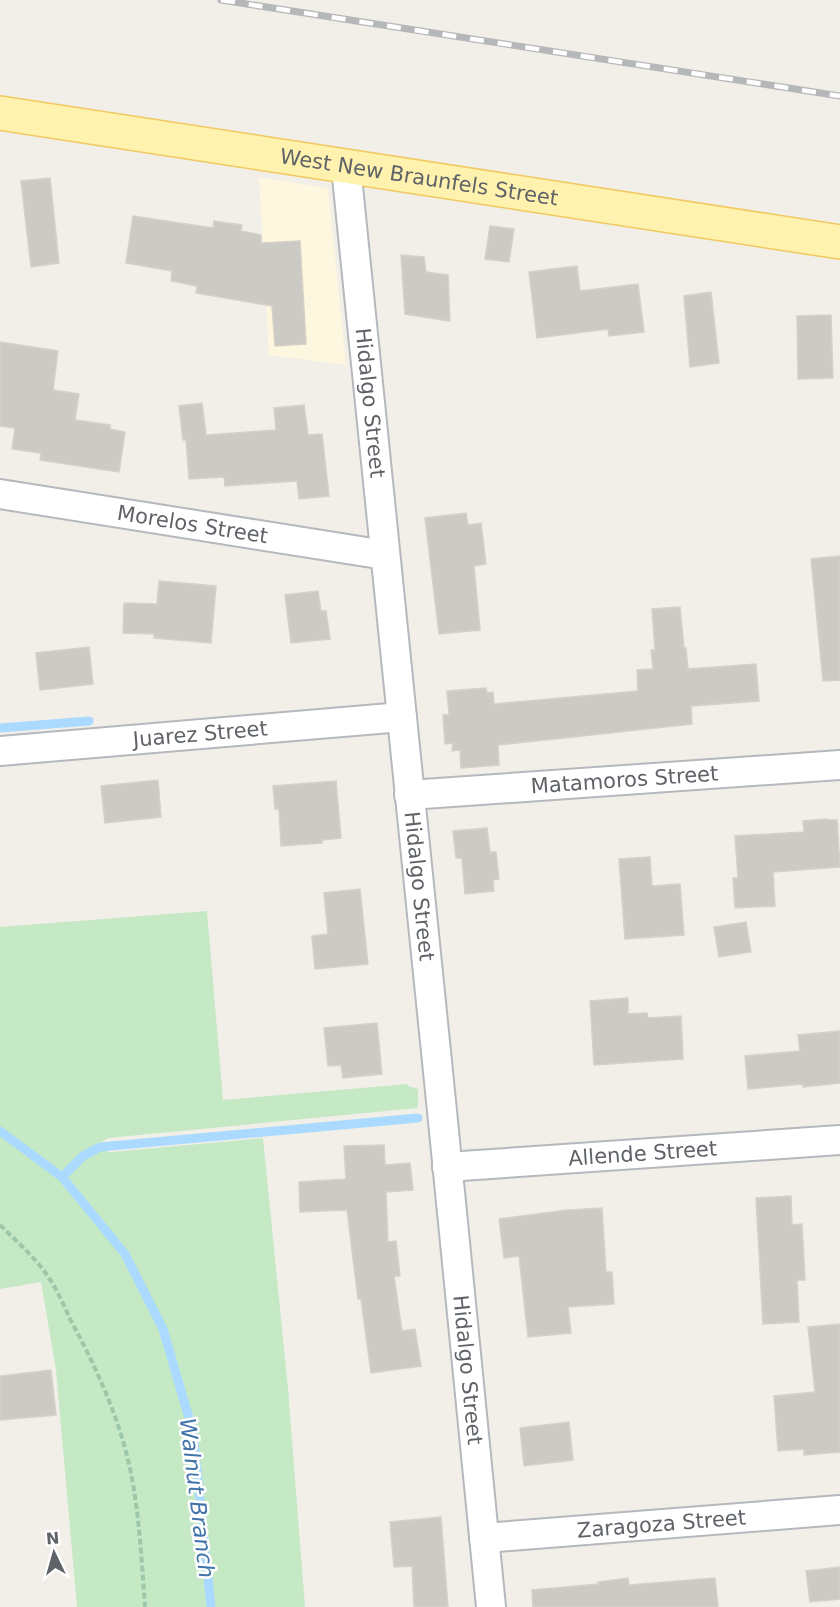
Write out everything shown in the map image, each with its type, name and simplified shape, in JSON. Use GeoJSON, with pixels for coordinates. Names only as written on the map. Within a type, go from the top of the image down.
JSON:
{"type":"FeatureCollection","features":[{"type":"Feature","properties":{"kind":"main road","name":"West New Braunfels Street"},"geometry":{"type":"LineString","coordinates":[[0,113],[840,242]]}},
{"type":"Feature","properties":{"kind":"street","name":"Hidalgo Street"},"geometry":{"type":"LineString","coordinates":[[346,166],[491,1607]]}},
{"type":"Feature","properties":{"kind":"street","name":"Morelos Street"},"geometry":{"type":"LineString","coordinates":[[0,494],[385,555]]}},
{"type":"Feature","properties":{"kind":"street","name":"Juarez Street"},"geometry":{"type":"LineString","coordinates":[[0,751],[402,717]]}},
{"type":"Feature","properties":{"kind":"street","name":"Matamoros Street"},"geometry":{"type":"LineString","coordinates":[[409,795],[840,765]]}},
{"type":"Feature","properties":{"kind":"street","name":"Allende Street"},"geometry":{"type":"LineString","coordinates":[[447,1167],[840,1140]]}},
{"type":"Feature","properties":{"kind":"street","name":"Zaragoza Street"},"geometry":{"type":"LineString","coordinates":[[484,1538],[840,1510]]}},
{"type":"Feature","properties":{"kind":"path"},"geometry":{"type":"LineString","coordinates":[[0,1225],[49,1278],[94,1363],[112,1407],[133,1482],[139,1525],[145,1607]]}},
{"type":"Feature","properties":{"kind":"shaded area"},"geometry":{"type":"Polygon","coordinates":[[[259,177],[328,188],[346,365],[269,355],[259,177]]]}},
{"type":"Feature","properties":{"kind":"green space"},"geometry":{"type":"Polygon","coordinates":[[[207,911],[223,1100],[408,1084],[418,1089],[418,1106],[417,1108],[108,1138],[100,1143],[108,1152],[112,1152],[263,1138],[288,1389],[305,1607],[77,1607],[56,1370],[41,1282],[0,1289],[0,927],[207,911]]]}},
{"type":"Feature","properties":{"kind":"building"},"geometry":{"type":"Polygon","coordinates":[[[50,178],[59,263],[31,267],[21,181],[50,178]]]}},
{"type":"Feature","properties":{"kind":"building"},"geometry":{"type":"Polygon","coordinates":[[[133,216],[213,228],[214,221],[242,225],[241,231],[261,235],[261,243],[300,241],[306,344],[275,346],[272,306],[196,293],[197,286],[171,281],[172,271],[126,263],[133,216]]]}},
{"type":"Feature","properties":{"kind":"building"},"geometry":{"type":"Polygon","coordinates":[[[490,226],[514,229],[509,262],[485,259],[490,226]]]}},
{"type":"Feature","properties":{"kind":"building"},"geometry":{"type":"Polygon","coordinates":[[[401,255],[424,257],[426,272],[448,275],[450,321],[405,314],[401,255]]]}},
{"type":"Feature","properties":{"kind":"building"},"geometry":{"type":"Polygon","coordinates":[[[577,266],[580,291],[638,284],[644,332],[609,336],[608,329],[537,338],[529,272],[577,266]]]}},
{"type":"Feature","properties":{"kind":"building"},"geometry":{"type":"Polygon","coordinates":[[[711,292],[719,363],[690,367],[684,296],[711,292]]]}},
{"type":"Feature","properties":{"kind":"building"},"geometry":{"type":"Polygon","coordinates":[[[831,315],[833,378],[798,379],[797,316],[831,315]]]}},
{"type":"Feature","properties":{"kind":"building"},"geometry":{"type":"Polygon","coordinates":[[[0,342],[58,351],[53,390],[79,394],[75,420],[110,425],[110,429],[125,432],[119,472],[40,460],[41,453],[12,449],[15,428],[0,426],[0,342]]]}},
{"type":"Feature","properties":{"kind":"building"},"geometry":{"type":"Polygon","coordinates":[[[202,403],[206,435],[276,430],[274,408],[304,405],[308,435],[322,434],[329,496],[299,499],[297,481],[225,486],[224,477],[189,479],[186,440],[183,440],[179,406],[202,403]]]}},
{"type":"Feature","properties":{"kind":"building"},"geometry":{"type":"Polygon","coordinates":[[[466,513],[468,525],[481,523],[486,564],[474,566],[480,630],[439,634],[425,518],[466,513]]]}},
{"type":"Feature","properties":{"kind":"building"},"geometry":{"type":"Polygon","coordinates":[[[840,556],[840,680],[823,681],[811,559],[840,556]]]}},
{"type":"Feature","properties":{"kind":"building"},"geometry":{"type":"Polygon","coordinates":[[[159,581],[216,586],[211,643],[154,638],[154,634],[123,633],[124,603],[157,604],[159,581]]]}},
{"type":"Feature","properties":{"kind":"building"},"geometry":{"type":"Polygon","coordinates":[[[318,591],[321,611],[326,611],[330,639],[291,643],[285,595],[318,591]]]}},
{"type":"Feature","properties":{"kind":"building"},"geometry":{"type":"Polygon","coordinates":[[[680,607],[688,669],[756,664],[759,701],[691,706],[692,724],[498,745],[499,765],[461,768],[460,750],[452,751],[453,743],[445,744],[443,715],[449,715],[447,691],[486,688],[487,693],[493,692],[494,704],[638,691],[637,670],[653,669],[651,650],[655,650],[652,609],[680,607]]]}},
{"type":"Feature","properties":{"kind":"building"},"geometry":{"type":"Polygon","coordinates":[[[89,647],[93,684],[40,690],[36,653],[89,647]]]}},
{"type":"Feature","properties":{"kind":"building"},"geometry":{"type":"Polygon","coordinates":[[[158,780],[161,817],[105,823],[101,786],[158,780]]]}},
{"type":"Feature","properties":{"kind":"building"},"geometry":{"type":"Polygon","coordinates":[[[336,781],[341,838],[322,840],[322,843],[281,846],[279,809],[275,809],[273,786],[336,781]]]}},
{"type":"Feature","properties":{"kind":"building"},"geometry":{"type":"Polygon","coordinates":[[[837,820],[840,867],[773,872],[775,906],[735,908],[733,878],[738,878],[735,836],[804,832],[803,821],[837,820]]]}},
{"type":"Feature","properties":{"kind":"building"},"geometry":{"type":"Polygon","coordinates":[[[487,828],[490,852],[496,852],[499,879],[493,880],[494,891],[465,894],[462,858],[456,858],[453,831],[487,828]]]}},
{"type":"Feature","properties":{"kind":"building"},"geometry":{"type":"Polygon","coordinates":[[[650,857],[652,886],[680,884],[684,935],[625,939],[619,859],[650,857]]]}},
{"type":"Feature","properties":{"kind":"building"},"geometry":{"type":"Polygon","coordinates":[[[360,889],[368,964],[315,969],[312,936],[328,934],[324,893],[360,889]]]}},
{"type":"Feature","properties":{"kind":"building"},"geometry":{"type":"Polygon","coordinates":[[[746,922],[751,952],[719,957],[714,927],[746,922]]]}},
{"type":"Feature","properties":{"kind":"building"},"geometry":{"type":"Polygon","coordinates":[[[628,998],[628,1014],[647,1013],[648,1018],[681,1016],[683,1059],[594,1065],[590,1001],[628,998]]]}},
{"type":"Feature","properties":{"kind":"building"},"geometry":{"type":"Polygon","coordinates":[[[377,1023],[382,1074],[343,1078],[341,1065],[328,1066],[324,1028],[377,1023]]]}},
{"type":"Feature","properties":{"kind":"building"},"geometry":{"type":"Polygon","coordinates":[[[840,1031],[840,1083],[748,1089],[745,1056],[800,1051],[798,1035],[840,1031]]]}},
{"type":"Feature","properties":{"kind":"building"},"geometry":{"type":"Polygon","coordinates":[[[384,1145],[385,1165],[410,1163],[413,1190],[386,1192],[388,1242],[396,1241],[400,1276],[394,1276],[402,1331],[415,1329],[421,1366],[371,1373],[361,1299],[358,1299],[347,1210],[300,1212],[299,1182],[346,1179],[344,1146],[384,1145]]]}},
{"type":"Feature","properties":{"kind":"building"},"geometry":{"type":"Polygon","coordinates":[[[791,1196],[792,1225],[802,1224],[805,1280],[797,1280],[799,1322],[763,1324],[756,1198],[791,1196]]]}},
{"type":"Feature","properties":{"kind":"building"},"geometry":{"type":"Polygon","coordinates":[[[602,1208],[606,1272],[612,1272],[614,1304],[568,1307],[571,1333],[528,1337],[519,1256],[504,1258],[499,1219],[602,1208]]]}},
{"type":"Feature","properties":{"kind":"building"},"geometry":{"type":"Polygon","coordinates":[[[840,1324],[840,1452],[804,1455],[804,1449],[778,1451],[774,1396],[815,1392],[808,1327],[840,1324]]]}},
{"type":"Feature","properties":{"kind":"building"},"geometry":{"type":"Polygon","coordinates":[[[51,1370],[56,1415],[0,1420],[0,1376],[51,1370]]]}},
{"type":"Feature","properties":{"kind":"building"},"geometry":{"type":"Polygon","coordinates":[[[569,1422],[573,1460],[524,1466],[520,1428],[569,1422]]]}},
{"type":"Feature","properties":{"kind":"building"},"geometry":{"type":"Polygon","coordinates":[[[441,1517],[448,1607],[414,1607],[412,1566],[394,1567],[390,1522],[441,1517]]]}},
{"type":"Feature","properties":{"kind":"building"},"geometry":{"type":"Polygon","coordinates":[[[840,1567],[840,1599],[810,1602],[806,1571],[840,1567]]]}},
{"type":"Feature","properties":{"kind":"building"},"geometry":{"type":"Polygon","coordinates":[[[628,1578],[629,1585],[715,1578],[718,1607],[533,1607],[532,1590],[599,1584],[598,1582],[628,1578]]]}},
{"type":"Feature","properties":{"kind":"waterway"},"geometry":{"type":"LineString","coordinates":[[0,728],[89,721]]}},
{"type":"Feature","properties":{"kind":"waterway"},"geometry":{"type":"LineString","coordinates":[[62,1177],[83,1156],[100,1147],[418,1118]]}},
{"type":"Feature","properties":{"kind":"waterway","name":"Walnut Branch"},"geometry":{"type":"LineString","coordinates":[[0,1131],[62,1177],[125,1254],[163,1329],[193,1432],[211,1607]]}},
{"type":"Feature","properties":{"kind":"railway"},"geometry":{"type":"LineString","coordinates":[[221,0],[840,96]]}}]}
